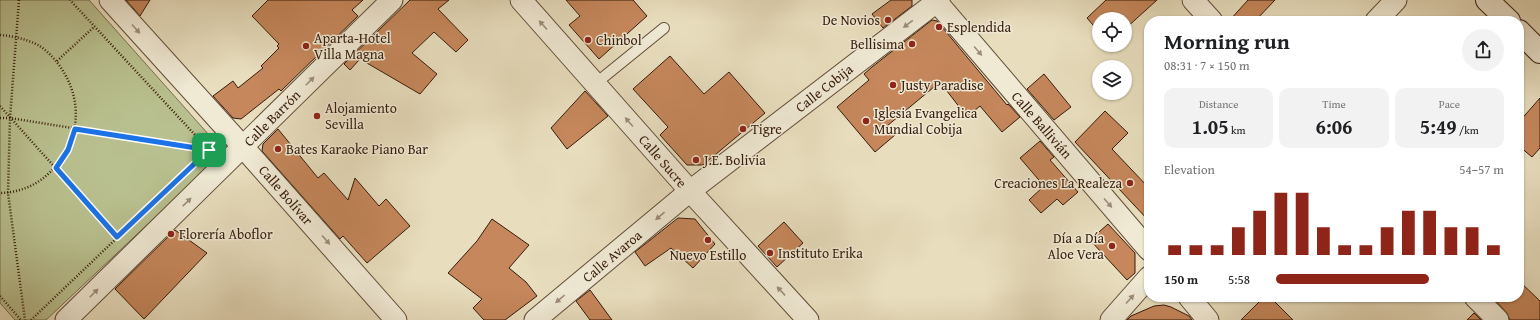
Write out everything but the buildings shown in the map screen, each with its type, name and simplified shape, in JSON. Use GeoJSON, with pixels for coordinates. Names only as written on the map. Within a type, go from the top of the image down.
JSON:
{"type":"FeatureCollection","features":[{"type":"Feature","properties":{"kind":"street","name":"Calle Bolívar"},"geometry":{"type":"LineString","coordinates":[[110,0],[243,147],[396,320]]}},
{"type":"Feature","properties":{"kind":"street","name":"Calle Barrón"},"geometry":{"type":"LineString","coordinates":[[66,320],[392,0]]}},
{"type":"Feature","properties":{"kind":"street","name":"Calle Sucre"},"geometry":{"type":"LineString","coordinates":[[521,0],[690,191],[808,320]]}},
{"type":"Feature","properties":{"kind":"street"},"geometry":{"type":"LineString","coordinates":[[1193,0],[1207,16]]}},
{"type":"Feature","properties":{"kind":"street"},"geometry":{"type":"LineString","coordinates":[[1381,16],[1396,0]]}},
{"type":"Feature","properties":{"kind":"street"},"geometry":{"type":"LineString","coordinates":[[1487,0],[1504,16]]}},
{"type":"Feature","properties":{"kind":"street","name":"Calle Cobija"},"geometry":{"type":"LineString","coordinates":[[690,191],[937,1]]}},
{"type":"Feature","properties":{"kind":"street","name":"Calle Ballivián"},"geometry":{"type":"LineString","coordinates":[[937,1],[1144,244]]}},
{"type":"Feature","properties":{"kind":"street"},"geometry":{"type":"LineString","coordinates":[[1524,36],[1540,52]]}},
{"type":"Feature","properties":{"kind":"street","name":"Calle Avaroa"},"geometry":{"type":"LineString","coordinates":[[535,320],[690,191]]}},
{"type":"Feature","properties":{"kind":"street"},"geometry":{"type":"LineString","coordinates":[[1111,320],[1144,283]]}},
{"type":"Feature","properties":{"kind":"street"},"geometry":{"type":"LineString","coordinates":[[1193,302],[1208,320]]}},
{"type":"Feature","properties":{"kind":"street"},"geometry":{"type":"LineString","coordinates":[[1480,302],[1498,320]]}},
{"type":"Feature","properties":{"kind":"lane"},"geometry":{"type":"LineString","coordinates":[[596,84],[664,28]]}},
{"type":"Feature","properties":{"kind":"path"},"geometry":{"type":"LineString","coordinates":[[19,0],[10,118],[8,193],[25,320]]}},
{"type":"Feature","properties":{"kind":"path"},"geometry":{"type":"LineString","coordinates":[[70,0],[209,150]]}},
{"type":"Feature","properties":{"kind":"path"},"geometry":{"type":"LineString","coordinates":[[57,61],[94,27]]}},
{"type":"Feature","properties":{"kind":"path"},"geometry":{"type":"LineString","coordinates":[[0,35],[16,36],[38,46],[57,61],[70,82],[76,105],[75,129],[68,150],[56,168],[42,180],[26,188],[8,193],[0,193]]}},
{"type":"Feature","properties":{"kind":"path"},"geometry":{"type":"LineString","coordinates":[[0,106],[133,254]]}},
{"type":"Feature","properties":{"kind":"path"},"geometry":{"type":"LineString","coordinates":[[0,118],[10,118],[209,150]]}},
{"type":"Feature","properties":{"kind":"path"},"geometry":{"type":"LineString","coordinates":[[30,320],[209,150]]}},
{"type":"Feature","properties":{"kind":"path"},"geometry":{"type":"LineString","coordinates":[[0,296],[21,320]]}},
{"type":"Feature","properties":{"kind":"green space"},"geometry":{"type":"Polygon","coordinates":[[[0,0],[89,0],[217,144],[219,157],[46,320],[15,320],[0,303],[0,0]]]}},
{"type":"Feature","properties":{"kind":"place","name":"De Novios"},"geometry":{"type":"Point","coordinates":[888,20]}},
{"type":"Feature","properties":{"kind":"place","name":"Esplendida"},"geometry":{"type":"Point","coordinates":[939,27]}},
{"type":"Feature","properties":{"kind":"place","name":"Chinbol"},"geometry":{"type":"Point","coordinates":[588,40]}},
{"type":"Feature","properties":{"kind":"place","name":"Bellisima"},"geometry":{"type":"Point","coordinates":[912,44]}},
{"type":"Feature","properties":{"kind":"place","name":"Aparta-Hotel Villa Magna"},"geometry":{"type":"Point","coordinates":[306,46]}},
{"type":"Feature","properties":{"kind":"place","name":"Justy Paradise"},"geometry":{"type":"Point","coordinates":[893,85]}},
{"type":"Feature","properties":{"kind":"place","name":"Alojamiento Sevilla"},"geometry":{"type":"Point","coordinates":[317,116]}},
{"type":"Feature","properties":{"kind":"place","name":"Iglesia Evangelica Mundial Cobija"},"geometry":{"type":"Point","coordinates":[866,121]}},
{"type":"Feature","properties":{"kind":"place","name":"Tigre"},"geometry":{"type":"Point","coordinates":[743,129]}},
{"type":"Feature","properties":{"kind":"place","name":"Bates Karaoke Piano Bar"},"geometry":{"type":"Point","coordinates":[278,149]}},
{"type":"Feature","properties":{"kind":"place","name":"J.E. Bolivia"},"geometry":{"type":"Point","coordinates":[696,160]}},
{"type":"Feature","properties":{"kind":"place","name":"Creaciones La Realeza"},"geometry":{"type":"Point","coordinates":[1130,183]}},
{"type":"Feature","properties":{"kind":"place","name":"Florería Aboflor"},"geometry":{"type":"Point","coordinates":[171,234]}},
{"type":"Feature","properties":{"kind":"place","name":"Nuevo Estillo"},"geometry":{"type":"Point","coordinates":[708,240]}},
{"type":"Feature","properties":{"kind":"place","name":"Día a Día Aloe Vera"},"geometry":{"type":"Point","coordinates":[1112,246]}},
{"type":"Feature","properties":{"kind":"place","name":"Instituto Erika"},"geometry":{"type":"Point","coordinates":[770,253]}},
{"type":"Feature","properties":{"kind":"route"},"geometry":{"type":"LineString","coordinates":[[75,129],[209,150],[117,237],[56,168],[68,150],[75,129]]}}]}
